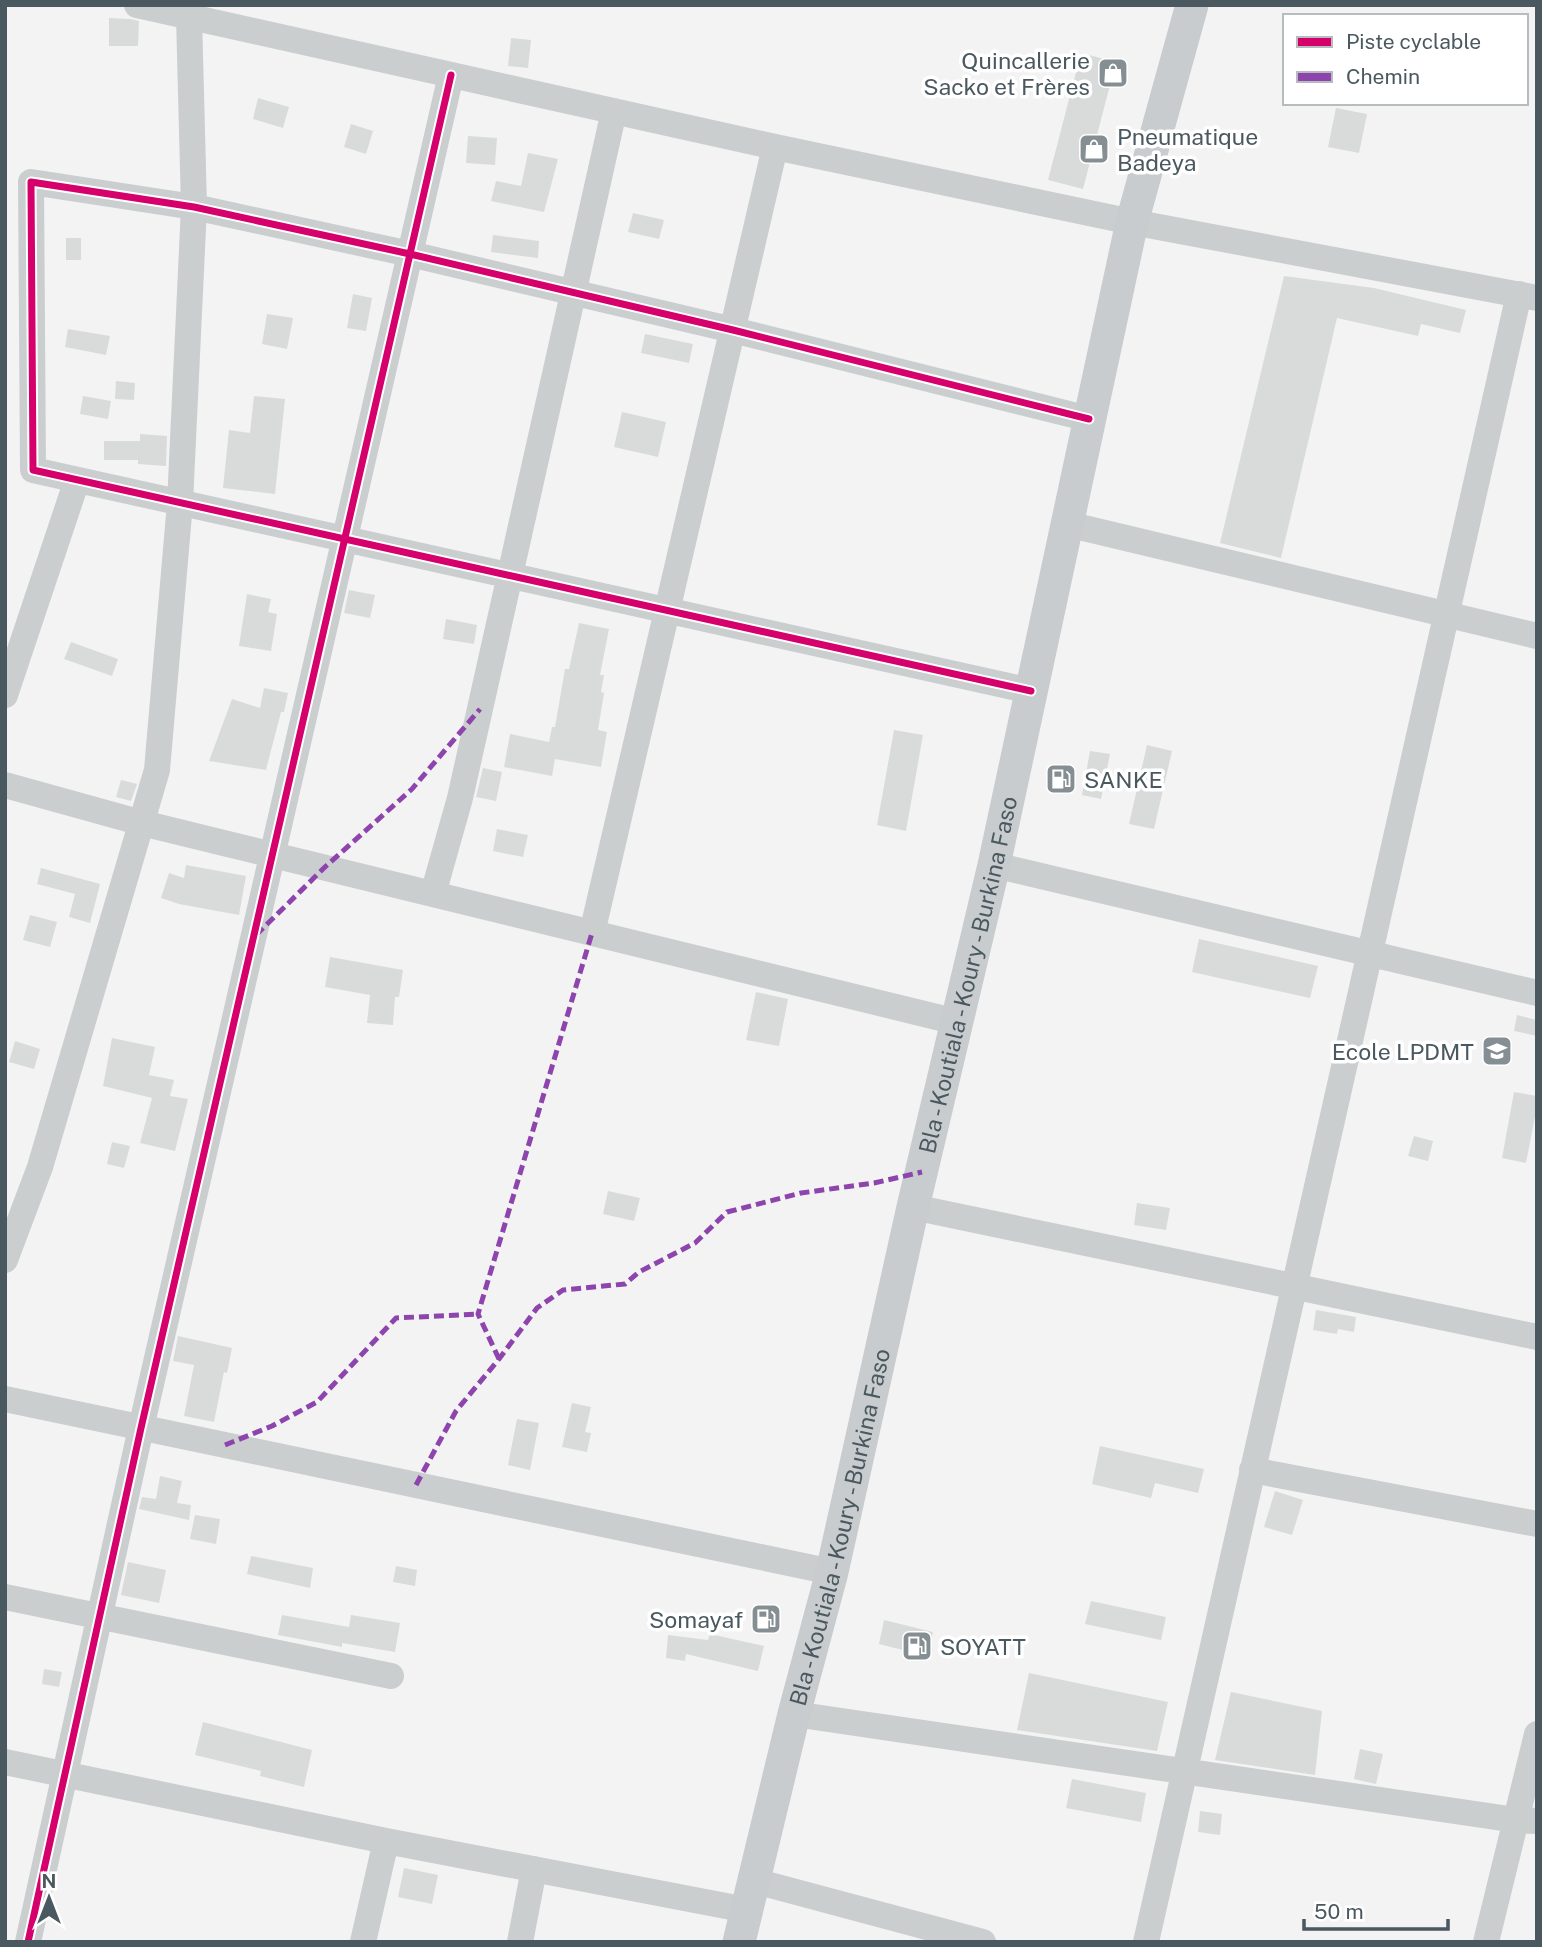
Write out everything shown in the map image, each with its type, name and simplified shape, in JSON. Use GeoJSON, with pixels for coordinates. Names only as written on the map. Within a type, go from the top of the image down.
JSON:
{"type":"FeatureCollection","features":[{"type":"Feature","properties":{"kind":"main road","name":"Bla - Koutiala - Koury - Burkina Faso"},"geometry":{"type":"LineString","coordinates":[[739,1942],[794,1714],[832,1572],[994,865],[1132,222],[1192,5]]}},
{"type":"Feature","properties":{"kind":"street"},"geometry":{"type":"LineString","coordinates":[[137,5],[190,11],[451,75],[1132,222],[1528,296],[1446,615],[1146,1942]]}},
{"type":"Feature","properties":{"kind":"street"},"geometry":{"type":"LineString","coordinates":[[5,1260],[15,1207],[40,1167],[157,770],[180,503],[194,207],[190,11]]}},
{"type":"Feature","properties":{"kind":"street"},"geometry":{"type":"LineString","coordinates":[[28,1942],[141,1427],[451,75]]}},
{"type":"Feature","properties":{"kind":"street"},"geometry":{"type":"LineString","coordinates":[[433,894],[460,798],[614,111]]}},
{"type":"Feature","properties":{"kind":"street"},"geometry":{"type":"LineString","coordinates":[[592,933],[775,147]]}},
{"type":"Feature","properties":{"kind":"street"},"geometry":{"type":"LineString","coordinates":[[1031,691],[33,470],[31,183],[194,207],[410,254],[733,330],[1090,419]]}},
{"type":"Feature","properties":{"kind":"street"},"geometry":{"type":"LineString","coordinates":[[5,695],[77,480]]}},
{"type":"Feature","properties":{"kind":"street"},"geometry":{"type":"LineString","coordinates":[[1067,524],[1537,636]]}},
{"type":"Feature","properties":{"kind":"street"},"geometry":{"type":"LineString","coordinates":[[5,785],[142,823],[957,1022]]}},
{"type":"Feature","properties":{"kind":"street"},"geometry":{"type":"LineString","coordinates":[[994,865],[1537,993]]}},
{"type":"Feature","properties":{"kind":"street"},"geometry":{"type":"LineString","coordinates":[[914,1208],[1537,1338]]}},
{"type":"Feature","properties":{"kind":"street"},"geometry":{"type":"LineString","coordinates":[[5,1399],[832,1572]]}},
{"type":"Feature","properties":{"kind":"street"},"geometry":{"type":"LineString","coordinates":[[1252,1470],[1537,1524]]}},
{"type":"Feature","properties":{"kind":"street"},"geometry":{"type":"LineString","coordinates":[[5,1597],[391,1676]]}},
{"type":"Feature","properties":{"kind":"street"},"geometry":{"type":"LineString","coordinates":[[794,1714],[1526,1821]]}},
{"type":"Feature","properties":{"kind":"street"},"geometry":{"type":"LineString","coordinates":[[1486,1942],[1526,1821],[1537,1734]]}},
{"type":"Feature","properties":{"kind":"street"},"geometry":{"type":"LineString","coordinates":[[5,1762],[534,1869],[751,1895],[983,1942]]}},
{"type":"Feature","properties":{"kind":"street"},"geometry":{"type":"LineString","coordinates":[[363,1942],[386,1841]]}},
{"type":"Feature","properties":{"kind":"street"},"geometry":{"type":"LineString","coordinates":[[520,1942],[534,1869]]}},
{"type":"Feature","properties":{"kind":"building"},"geometry":{"type":"Polygon","coordinates":[[[109,18],[139,21],[138,46],[109,46],[109,18]]]}},
{"type":"Feature","properties":{"kind":"building"},"geometry":{"type":"Polygon","coordinates":[[[511,38],[531,40],[528,68],[508,66],[511,38]]]}},
{"type":"Feature","properties":{"kind":"building"},"geometry":{"type":"Polygon","coordinates":[[[1081,53],[1116,62],[1083,189],[1048,180],[1081,53]]]}},
{"type":"Feature","properties":{"kind":"building"},"geometry":{"type":"Polygon","coordinates":[[[258,98],[289,107],[283,128],[253,119],[258,98]]]}},
{"type":"Feature","properties":{"kind":"building"},"geometry":{"type":"Polygon","coordinates":[[[1336,108],[1367,114],[1359,153],[1328,147],[1336,108]]]}},
{"type":"Feature","properties":{"kind":"building"},"geometry":{"type":"Polygon","coordinates":[[[351,124],[373,131],[366,154],[344,147],[351,124]]]}},
{"type":"Feature","properties":{"kind":"building"},"geometry":{"type":"Polygon","coordinates":[[[468,136],[497,138],[495,165],[466,163],[468,136]]]}},
{"type":"Feature","properties":{"kind":"building"},"geometry":{"type":"Polygon","coordinates":[[[528,153],[558,159],[544,212],[491,201],[496,181],[521,186],[528,153]]]}},
{"type":"Feature","properties":{"kind":"building"},"geometry":{"type":"Polygon","coordinates":[[[633,213],[664,220],[659,239],[628,232],[633,213]]]}},
{"type":"Feature","properties":{"kind":"building"},"geometry":{"type":"Polygon","coordinates":[[[493,235],[539,241],[538,258],[491,252],[493,235]]]}},
{"type":"Feature","properties":{"kind":"building"},"geometry":{"type":"Polygon","coordinates":[[[66,238],[81,238],[81,260],[66,260],[66,238]]]}},
{"type":"Feature","properties":{"kind":"building"},"geometry":{"type":"Polygon","coordinates":[[[1284,276],[1374,288],[1466,310],[1460,333],[1421,324],[1418,336],[1337,318],[1281,558],[1220,543],[1284,276]]]}},
{"type":"Feature","properties":{"kind":"building"},"geometry":{"type":"Polygon","coordinates":[[[353,294],[372,298],[366,331],[347,328],[353,294]]]}},
{"type":"Feature","properties":{"kind":"building"},"geometry":{"type":"Polygon","coordinates":[[[267,314],[293,318],[287,349],[262,344],[267,314]]]}},
{"type":"Feature","properties":{"kind":"building"},"geometry":{"type":"Polygon","coordinates":[[[68,329],[110,336],[106,355],[65,347],[68,329]]]}},
{"type":"Feature","properties":{"kind":"building"},"geometry":{"type":"Polygon","coordinates":[[[645,334],[693,344],[689,363],[641,353],[645,334]]]}},
{"type":"Feature","properties":{"kind":"building"},"geometry":{"type":"Polygon","coordinates":[[[116,381],[135,383],[134,400],[115,399],[116,381]]]}},
{"type":"Feature","properties":{"kind":"building"},"geometry":{"type":"Polygon","coordinates":[[[83,396],[111,401],[108,419],[80,414],[83,396]]]}},
{"type":"Feature","properties":{"kind":"building"},"geometry":{"type":"Polygon","coordinates":[[[254,396],[285,399],[275,494],[223,488],[229,430],[250,433],[254,396]]]}},
{"type":"Feature","properties":{"kind":"building"},"geometry":{"type":"Polygon","coordinates":[[[622,412],[666,422],[658,457],[614,447],[622,412]]]}},
{"type":"Feature","properties":{"kind":"building"},"geometry":{"type":"Polygon","coordinates":[[[140,434],[167,436],[166,466],[138,464],[138,460],[104,460],[104,441],[140,441],[140,434]]]}},
{"type":"Feature","properties":{"kind":"building"},"geometry":{"type":"Polygon","coordinates":[[[349,590],[375,595],[370,618],[344,613],[349,590]]]}},
{"type":"Feature","properties":{"kind":"building"},"geometry":{"type":"Polygon","coordinates":[[[247,594],[271,599],[268,612],[277,614],[271,651],[239,646],[247,594]]]}},
{"type":"Feature","properties":{"kind":"building"},"geometry":{"type":"Polygon","coordinates":[[[446,619],[477,625],[474,644],[443,639],[446,619]]]}},
{"type":"Feature","properties":{"kind":"building"},"geometry":{"type":"Polygon","coordinates":[[[579,623],[609,629],[600,675],[604,675],[601,692],[604,693],[598,730],[607,732],[601,767],[555,759],[552,776],[504,767],[510,734],[549,742],[552,727],[555,727],[565,669],[569,669],[579,623]]]}},
{"type":"Feature","properties":{"kind":"building"},"geometry":{"type":"Polygon","coordinates":[[[71,642],[118,659],[112,676],[64,659],[71,642]]]}},
{"type":"Feature","properties":{"kind":"building"},"geometry":{"type":"Polygon","coordinates":[[[264,688],[288,693],[266,770],[209,761],[232,699],[260,708],[264,688]]]}},
{"type":"Feature","properties":{"kind":"building"},"geometry":{"type":"Polygon","coordinates":[[[894,730],[923,735],[906,831],[877,825],[894,730]]]}},
{"type":"Feature","properties":{"kind":"building"},"geometry":{"type":"Polygon","coordinates":[[[1147,745],[1172,751],[1154,829],[1129,824],[1147,745]]]}},
{"type":"Feature","properties":{"kind":"building"},"geometry":{"type":"Polygon","coordinates":[[[1090,751],[1110,754],[1101,799],[1082,795],[1090,751]]]}},
{"type":"Feature","properties":{"kind":"building"},"geometry":{"type":"Polygon","coordinates":[[[483,768],[502,772],[496,801],[476,797],[483,768]]]}},
{"type":"Feature","properties":{"kind":"building"},"geometry":{"type":"Polygon","coordinates":[[[121,780],[137,784],[131,801],[116,797],[121,780]]]}},
{"type":"Feature","properties":{"kind":"building"},"geometry":{"type":"Polygon","coordinates":[[[497,829],[528,835],[523,857],[493,851],[497,829]]]}},
{"type":"Feature","properties":{"kind":"building"},"geometry":{"type":"Polygon","coordinates":[[[186,865],[246,876],[239,915],[161,898],[169,873],[184,878],[186,865]]]}},
{"type":"Feature","properties":{"kind":"building"},"geometry":{"type":"Polygon","coordinates":[[[41,868],[100,884],[90,923],[69,917],[75,894],[37,884],[41,868]]]}},
{"type":"Feature","properties":{"kind":"building"},"geometry":{"type":"Polygon","coordinates":[[[30,915],[57,922],[50,947],[23,940],[30,915]]]}},
{"type":"Feature","properties":{"kind":"building"},"geometry":{"type":"Polygon","coordinates":[[[1199,939],[1318,966],[1310,998],[1192,972],[1199,939]]]}},
{"type":"Feature","properties":{"kind":"building"},"geometry":{"type":"Polygon","coordinates":[[[330,957],[403,970],[399,997],[395,997],[393,1025],[367,1023],[370,995],[325,987],[330,957]]]}},
{"type":"Feature","properties":{"kind":"building"},"geometry":{"type":"Polygon","coordinates":[[[756,992],[788,999],[779,1046],[746,1040],[756,992]]]}},
{"type":"Feature","properties":{"kind":"building"},"geometry":{"type":"Polygon","coordinates":[[[1517,1015],[1537,1020],[1537,1036],[1514,1031],[1517,1015]]]}},
{"type":"Feature","properties":{"kind":"building"},"geometry":{"type":"Polygon","coordinates":[[[112,1038],[155,1047],[149,1075],[174,1080],[170,1096],[188,1099],[175,1151],[140,1143],[152,1098],[103,1086],[112,1038]]]}},
{"type":"Feature","properties":{"kind":"building"},"geometry":{"type":"Polygon","coordinates":[[[15,1041],[40,1049],[34,1069],[9,1062],[15,1041]]]}},
{"type":"Feature","properties":{"kind":"building"},"geometry":{"type":"Polygon","coordinates":[[[1514,1092],[1537,1096],[1526,1163],[1502,1158],[1514,1092]]]}},
{"type":"Feature","properties":{"kind":"building"},"geometry":{"type":"Polygon","coordinates":[[[1414,1136],[1433,1141],[1428,1161],[1408,1156],[1414,1136]]]}},
{"type":"Feature","properties":{"kind":"building"},"geometry":{"type":"Polygon","coordinates":[[[112,1142],[130,1146],[124,1168],[107,1164],[112,1142]]]}},
{"type":"Feature","properties":{"kind":"building"},"geometry":{"type":"Polygon","coordinates":[[[608,1191],[640,1198],[634,1221],[603,1214],[608,1191]]]}},
{"type":"Feature","properties":{"kind":"building"},"geometry":{"type":"Polygon","coordinates":[[[1137,1203],[1170,1208],[1166,1230],[1134,1225],[1137,1203]]]}},
{"type":"Feature","properties":{"kind":"building"},"geometry":{"type":"Polygon","coordinates":[[[1316,1310],[1356,1317],[1354,1332],[1338,1329],[1337,1334],[1313,1330],[1316,1310]]]}},
{"type":"Feature","properties":{"kind":"building"},"geometry":{"type":"Polygon","coordinates":[[[178,1336],[232,1348],[227,1373],[224,1372],[214,1422],[184,1416],[194,1365],[173,1361],[178,1336]]]}},
{"type":"Feature","properties":{"kind":"building"},"geometry":{"type":"Polygon","coordinates":[[[572,1403],[591,1407],[585,1432],[591,1433],[587,1452],[562,1447],[572,1403]]]}},
{"type":"Feature","properties":{"kind":"building"},"geometry":{"type":"Polygon","coordinates":[[[517,1419],[539,1423],[530,1470],[508,1465],[517,1419]]]}},
{"type":"Feature","properties":{"kind":"building"},"geometry":{"type":"Polygon","coordinates":[[[1100,1446],[1204,1469],[1198,1493],[1155,1483],[1151,1498],[1092,1484],[1100,1446]]]}},
{"type":"Feature","properties":{"kind":"building"},"geometry":{"type":"Polygon","coordinates":[[[160,1476],[182,1481],[177,1503],[191,1505],[189,1520],[139,1509],[142,1497],[156,1499],[160,1476]]]}},
{"type":"Feature","properties":{"kind":"building"},"geometry":{"type":"Polygon","coordinates":[[[1275,1491],[1303,1500],[1292,1535],[1264,1527],[1275,1491]]]}},
{"type":"Feature","properties":{"kind":"building"},"geometry":{"type":"Polygon","coordinates":[[[195,1515],[220,1519],[216,1544],[190,1539],[195,1515]]]}},
{"type":"Feature","properties":{"kind":"building"},"geometry":{"type":"Polygon","coordinates":[[[251,1556],[313,1568],[310,1588],[247,1574],[251,1556]]]}},
{"type":"Feature","properties":{"kind":"building"},"geometry":{"type":"Polygon","coordinates":[[[128,1562],[166,1570],[159,1603],[121,1595],[128,1562]]]}},
{"type":"Feature","properties":{"kind":"building"},"geometry":{"type":"Polygon","coordinates":[[[396,1566],[417,1570],[415,1586],[393,1582],[396,1566]]]}},
{"type":"Feature","properties":{"kind":"building"},"geometry":{"type":"Polygon","coordinates":[[[1091,1601],[1166,1617],[1161,1640],[1085,1624],[1091,1601]]]}},
{"type":"Feature","properties":{"kind":"building"},"geometry":{"type":"Polygon","coordinates":[[[282,1615],[349,1627],[351,1615],[400,1623],[395,1652],[342,1643],[342,1647],[278,1635],[282,1615]]]}},
{"type":"Feature","properties":{"kind":"building"},"geometry":{"type":"Polygon","coordinates":[[[884,1620],[933,1632],[927,1656],[879,1644],[884,1620]]]}},
{"type":"Feature","properties":{"kind":"building"},"geometry":{"type":"Polygon","coordinates":[[[710,1634],[764,1646],[758,1671],[686,1654],[685,1661],[666,1658],[668,1635],[708,1640],[710,1634]]]}},
{"type":"Feature","properties":{"kind":"building"},"geometry":{"type":"Polygon","coordinates":[[[44,1669],[62,1672],[59,1687],[42,1684],[44,1669]]]}},
{"type":"Feature","properties":{"kind":"building"},"geometry":{"type":"Polygon","coordinates":[[[1029,1673],[1168,1702],[1157,1751],[1017,1730],[1029,1673]]]}},
{"type":"Feature","properties":{"kind":"building"},"geometry":{"type":"Polygon","coordinates":[[[1231,1692],[1322,1711],[1315,1775],[1215,1760],[1231,1692]]]}},
{"type":"Feature","properties":{"kind":"building"},"geometry":{"type":"Polygon","coordinates":[[[203,1722],[312,1750],[304,1787],[260,1776],[261,1771],[195,1755],[203,1722]]]}},
{"type":"Feature","properties":{"kind":"building"},"geometry":{"type":"Polygon","coordinates":[[[1360,1749],[1383,1754],[1376,1784],[1354,1779],[1360,1749]]]}},
{"type":"Feature","properties":{"kind":"building"},"geometry":{"type":"Polygon","coordinates":[[[1072,1779],[1146,1793],[1141,1822],[1066,1808],[1072,1779]]]}},
{"type":"Feature","properties":{"kind":"building"},"geometry":{"type":"Polygon","coordinates":[[[1200,1811],[1222,1814],[1220,1835],[1198,1832],[1200,1811]]]}},
{"type":"Feature","properties":{"kind":"building"},"geometry":{"type":"Polygon","coordinates":[[[404,1868],[438,1875],[432,1904],[398,1897],[404,1868]]]}},
{"type":"Feature","properties":{"kind":"marked path"},"geometry":{"type":"LineString","coordinates":[[256,935],[325,867],[412,789],[480,709]]}},
{"type":"Feature","properties":{"kind":"marked path"},"geometry":{"type":"LineString","coordinates":[[499,1359],[478,1314],[592,933]]}},
{"type":"Feature","properties":{"kind":"marked path"},"geometry":{"type":"LineString","coordinates":[[416,1485],[456,1411],[537,1308],[563,1290],[625,1284],[639,1272],[695,1243],[727,1212],[801,1193],[874,1183],[922,1172]]}},
{"type":"Feature","properties":{"kind":"marked path"},"geometry":{"type":"LineString","coordinates":[[225,1445],[272,1426],[317,1402],[396,1318],[478,1314]]}},
{"type":"Feature","properties":{"kind":"cycle path"},"geometry":{"type":"LineString","coordinates":[[28,1942],[141,1428],[451,75]]}},
{"type":"Feature","properties":{"kind":"cycle path"},"geometry":{"type":"LineString","coordinates":[[1031,691],[33,470],[31,182],[194,207],[410,254],[733,330],[1089,419]]}},
{"type":"Feature","properties":{"kind":"place","name":"Quincallerie Sacko et Frères"},"geometry":{"type":"Point","coordinates":[1113,73]}},
{"type":"Feature","properties":{"kind":"place","name":"Pneumatique Badeya"},"geometry":{"type":"Point","coordinates":[1094,149]}},
{"type":"Feature","properties":{"kind":"place","name":"SANKE"},"geometry":{"type":"Point","coordinates":[1061,779]}},
{"type":"Feature","properties":{"kind":"place","name":"Ecole LPDMT"},"geometry":{"type":"Point","coordinates":[1497,1051]}},
{"type":"Feature","properties":{"kind":"place","name":"Somayaf"},"geometry":{"type":"Point","coordinates":[766,1619]}},
{"type":"Feature","properties":{"kind":"place","name":"SOYATT"},"geometry":{"type":"Point","coordinates":[917,1646]}}]}
